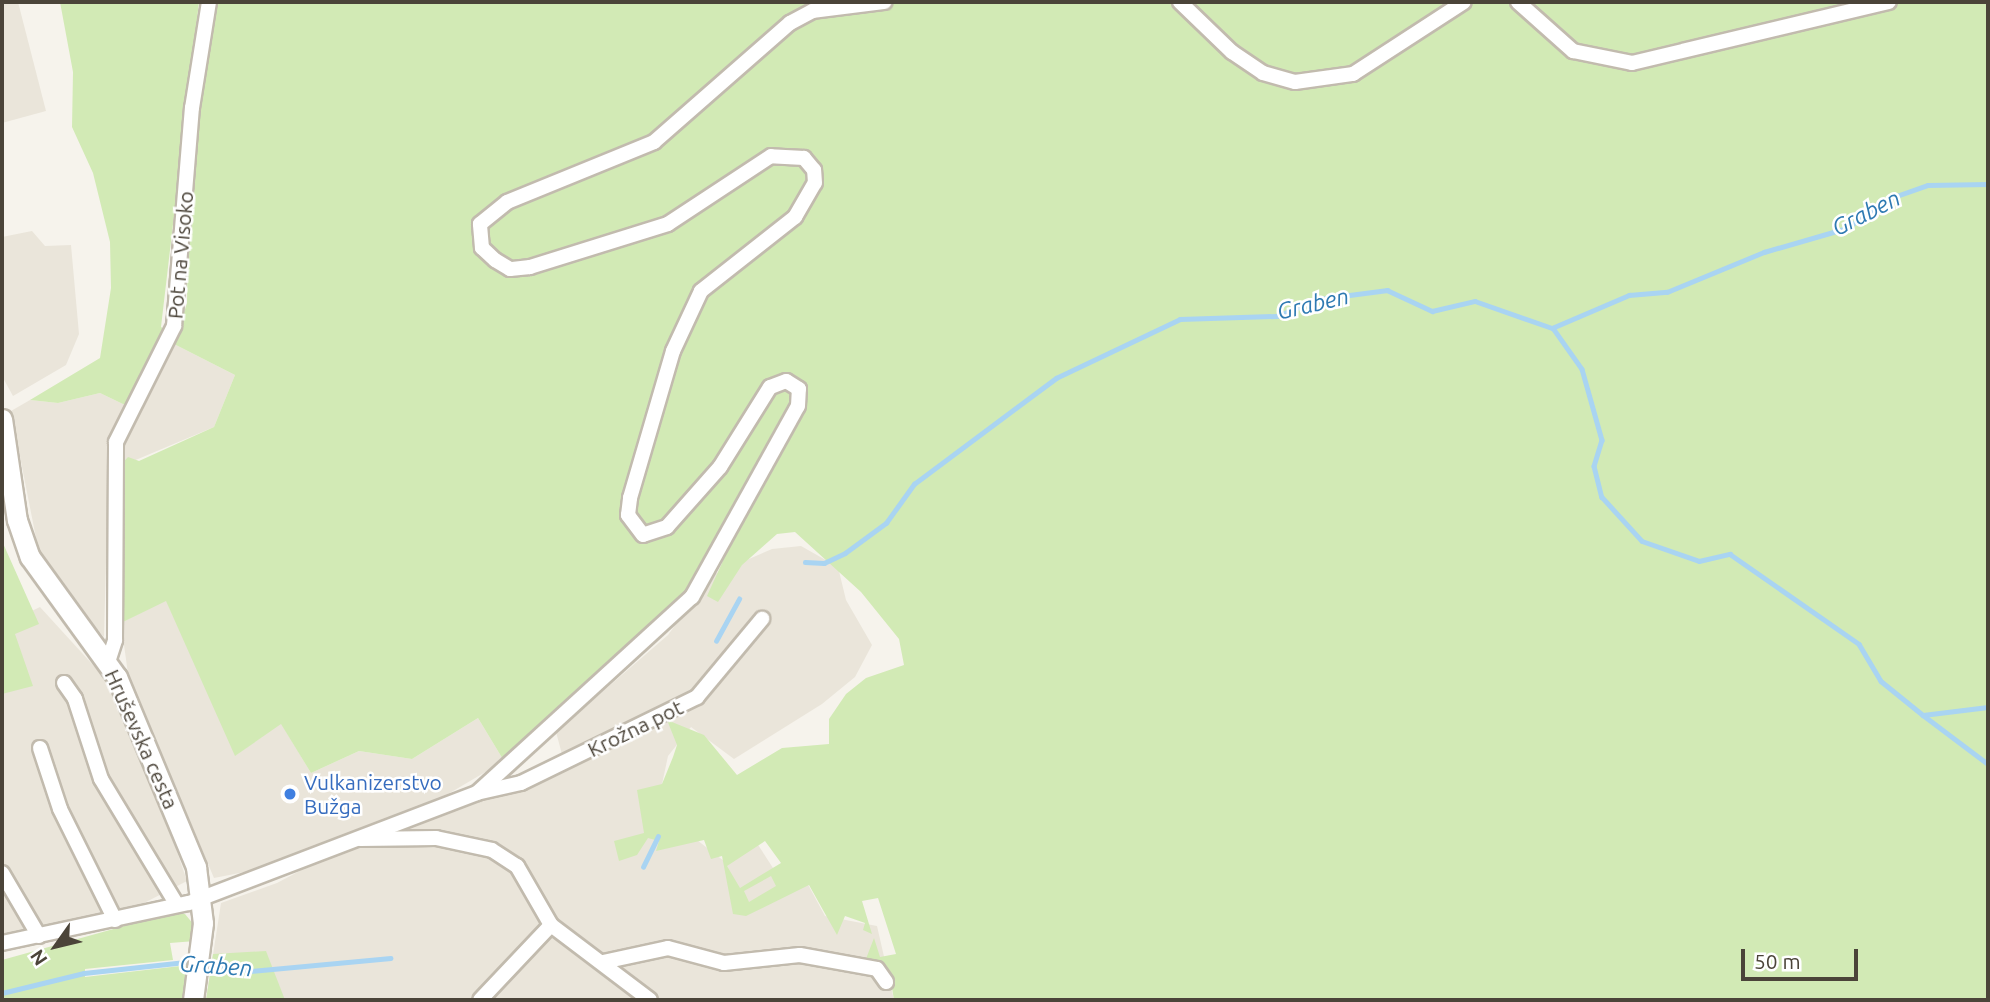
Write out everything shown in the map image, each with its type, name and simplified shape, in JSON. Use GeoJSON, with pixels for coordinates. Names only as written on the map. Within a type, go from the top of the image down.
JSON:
{"type":"FeatureCollection","features":[{"type":"Feature","properties":{"kind":"street","name":"Pot na Visoko"},"geometry":{"type":"LineString","coordinates":[[108,662],[115,640],[116,442],[174,326],[192,108],[209,2]]}},
{"type":"Feature","properties":{"kind":"street","name":"Krožna pot"},"geometry":{"type":"LineString","coordinates":[[477,793],[692,597],[712,572],[798,406],[799,389],[786,381],[770,387],[720,467],[667,527],[643,535],[628,515],[630,498],[673,351],[701,291],[796,217],[816,183],[814,170],[804,158],[771,156],[668,224],[530,267],[510,268],[495,260],[482,248],[480,224],[507,202],[654,142],[790,23],[813,11],[884,2]]}},
{"type":"Feature","properties":{"kind":"street"},"geometry":{"type":"LineString","coordinates":[[1180,2],[1232,52],[1263,73],[1295,82],[1353,74],[1464,2]]}},
{"type":"Feature","properties":{"kind":"street"},"geometry":{"type":"LineString","coordinates":[[1518,2],[1573,51],[1632,63],[1889,2]]}},
{"type":"Feature","properties":{"kind":"street","name":"Hruševska cesta"},"geometry":{"type":"LineString","coordinates":[[2,419],[17,520],[30,557],[48,590],[108,662],[186,843],[202,898],[200,962],[193,1000]]}},
{"type":"Feature","properties":{"kind":"street","name":"Krožna pot"},"geometry":{"type":"LineString","coordinates":[[2,943],[115,920],[202,898],[348,839],[477,793],[521,783],[686,704],[725,667],[762,619]]}},
{"type":"Feature","properties":{"kind":"street"},"geometry":{"type":"LineString","coordinates":[[64,683],[75,699],[102,779],[177,905]]}},
{"type":"Feature","properties":{"kind":"street"},"geometry":{"type":"LineString","coordinates":[[40,748],[60,809],[115,920]]}},
{"type":"Feature","properties":{"kind":"street","name":"Krožna pot"},"geometry":{"type":"LineString","coordinates":[[348,839],[436,838],[492,850],[517,866],[551,925],[650,1000]]}},
{"type":"Feature","properties":{"kind":"street"},"geometry":{"type":"LineString","coordinates":[[2,873],[39,936]]}},
{"type":"Feature","properties":{"kind":"street"},"geometry":{"type":"LineString","coordinates":[[480,1000],[551,925]]}},
{"type":"Feature","properties":{"kind":"street"},"geometry":{"type":"LineString","coordinates":[[603,962],[668,948],[724,963],[800,955],[867,966],[886,982]]}},
{"type":"Feature","properties":{"kind":"shaded area"},"geometry":{"type":"Polygon","coordinates":[[[2,2],[18,2],[46,111],[2,123],[2,2]]]}},
{"type":"Feature","properties":{"kind":"shaded area"},"geometry":{"type":"Polygon","coordinates":[[[32,231],[45,246],[71,245],[79,334],[66,365],[13,396],[2,376],[2,237],[32,231]]]}},
{"type":"Feature","properties":{"kind":"shaded area"},"geometry":{"type":"Polygon","coordinates":[[[174,344],[235,375],[214,427],[119,467],[121,439],[174,344]]]}},
{"type":"Feature","properties":{"kind":"shaded area"},"geometry":{"type":"Polygon","coordinates":[[[100,393],[125,405],[109,450],[104,637],[64,591],[38,548],[11,411],[30,400],[58,403],[100,393]]]}},
{"type":"Feature","properties":{"kind":"shaded area"},"geometry":{"type":"Polygon","coordinates":[[[801,546],[838,567],[846,600],[872,645],[855,677],[822,704],[734,759],[691,727],[668,756],[661,789],[666,816],[724,861],[753,837],[786,888],[805,879],[825,916],[877,926],[894,1000],[206,1000],[221,903],[277,883],[341,849],[557,775],[563,758],[556,732],[668,635],[712,575],[772,549],[801,546]]]}},
{"type":"Feature","properties":{"kind":"shaded area"},"geometry":{"type":"Polygon","coordinates":[[[166,600],[236,755],[281,723],[311,773],[359,751],[412,759],[478,718],[504,761],[426,807],[270,867],[214,878],[128,674],[121,623],[166,600]]]}},
{"type":"Feature","properties":{"kind":"shaded area"},"geometry":{"type":"Polygon","coordinates":[[[40,607],[103,676],[155,787],[187,881],[144,903],[2,935],[2,672],[11,621],[40,607]]]}},
{"type":"Feature","properties":{"kind":"green space"},"geometry":{"type":"Polygon","coordinates":[[[60,2],[199,2],[161,327],[168,332],[125,405],[100,393],[58,403],[30,400],[100,358],[111,288],[110,242],[93,173],[72,127],[73,72],[60,2]]]}},
{"type":"Feature","properties":{"kind":"green space"},"geometry":{"type":"Polygon","coordinates":[[[213,2],[1988,2],[1988,1000],[894,1000],[891,982],[864,964],[874,938],[880,957],[896,954],[878,898],[862,901],[872,934],[863,930],[865,923],[845,916],[837,935],[809,885],[746,916],[733,914],[722,856],[711,859],[704,840],[656,851],[659,841],[648,838],[637,855],[619,861],[614,841],[644,833],[637,790],[662,784],[673,757],[677,745],[667,720],[704,735],[737,775],[782,748],[829,744],[829,719],[846,694],[866,678],[904,665],[899,639],[861,592],[795,532],[777,534],[742,565],[718,602],[707,596],[741,521],[702,583],[504,761],[478,718],[412,759],[359,751],[311,773],[281,724],[235,756],[166,601],[121,623],[119,467],[128,457],[139,461],[214,427],[235,375],[174,344],[187,303],[188,223],[213,2]],[[765,841],[727,866],[740,888],[781,863],[765,841]],[[771,876],[744,891],[749,902],[776,886],[771,876]]]}},
{"type":"Feature","properties":{"kind":"green space"},"geometry":{"type":"Polygon","coordinates":[[[2,541],[39,624],[15,634],[33,686],[2,694],[2,541]]]}},
{"type":"Feature","properties":{"kind":"green space"},"geometry":{"type":"Polygon","coordinates":[[[171,913],[185,914],[194,925],[195,941],[170,943],[173,960],[85,969],[85,977],[189,965],[183,1000],[2,1000],[2,960],[171,913]]]}},
{"type":"Feature","properties":{"kind":"green space"},"geometry":{"type":"Polygon","coordinates":[[[266,951],[285,1000],[206,1000],[213,954],[266,951]]]}},
{"type":"Feature","properties":{"kind":"waterway","name":"Graben"},"geometry":{"type":"LineString","coordinates":[[805,562],[824,563],[845,553],[886,523],[914,484],[1056,378],[1180,319],[1277,316],[1319,299],[1387,290],[1432,311],[1475,301],[1552,328],[1629,295],[1667,292],[1764,252],[1847,228],[1888,199],[1928,185],[1988,184]]}},
{"type":"Feature","properties":{"kind":"waterway"},"geometry":{"type":"LineString","coordinates":[[1553,328],[1582,369],[1602,440],[1594,466],[1602,497],[1642,541],[1699,561],[1730,554],[1859,644],[1881,681],[1923,715],[1988,707]]}},
{"type":"Feature","properties":{"kind":"waterway","name":"Graben"},"geometry":{"type":"LineString","coordinates":[[716,641],[739,599]]}},
{"type":"Feature","properties":{"kind":"waterway"},"geometry":{"type":"LineString","coordinates":[[1923,715],[1988,764]]}},
{"type":"Feature","properties":{"kind":"waterway","name":"Graben"},"geometry":{"type":"LineString","coordinates":[[643,867],[658,836]]}},
{"type":"Feature","properties":{"kind":"waterway","name":"Graben"},"geometry":{"type":"LineString","coordinates":[[203,962],[250,971],[390,958]]}},
{"type":"Feature","properties":{"kind":"waterway","name":"Graben"},"geometry":{"type":"LineString","coordinates":[[2,993],[84,973],[194,961]]}},
{"type":"Feature","properties":{"kind":"place","name":"Vulkanizerstvo Bužga"},"geometry":{"type":"Point","coordinates":[290,794]}}]}
